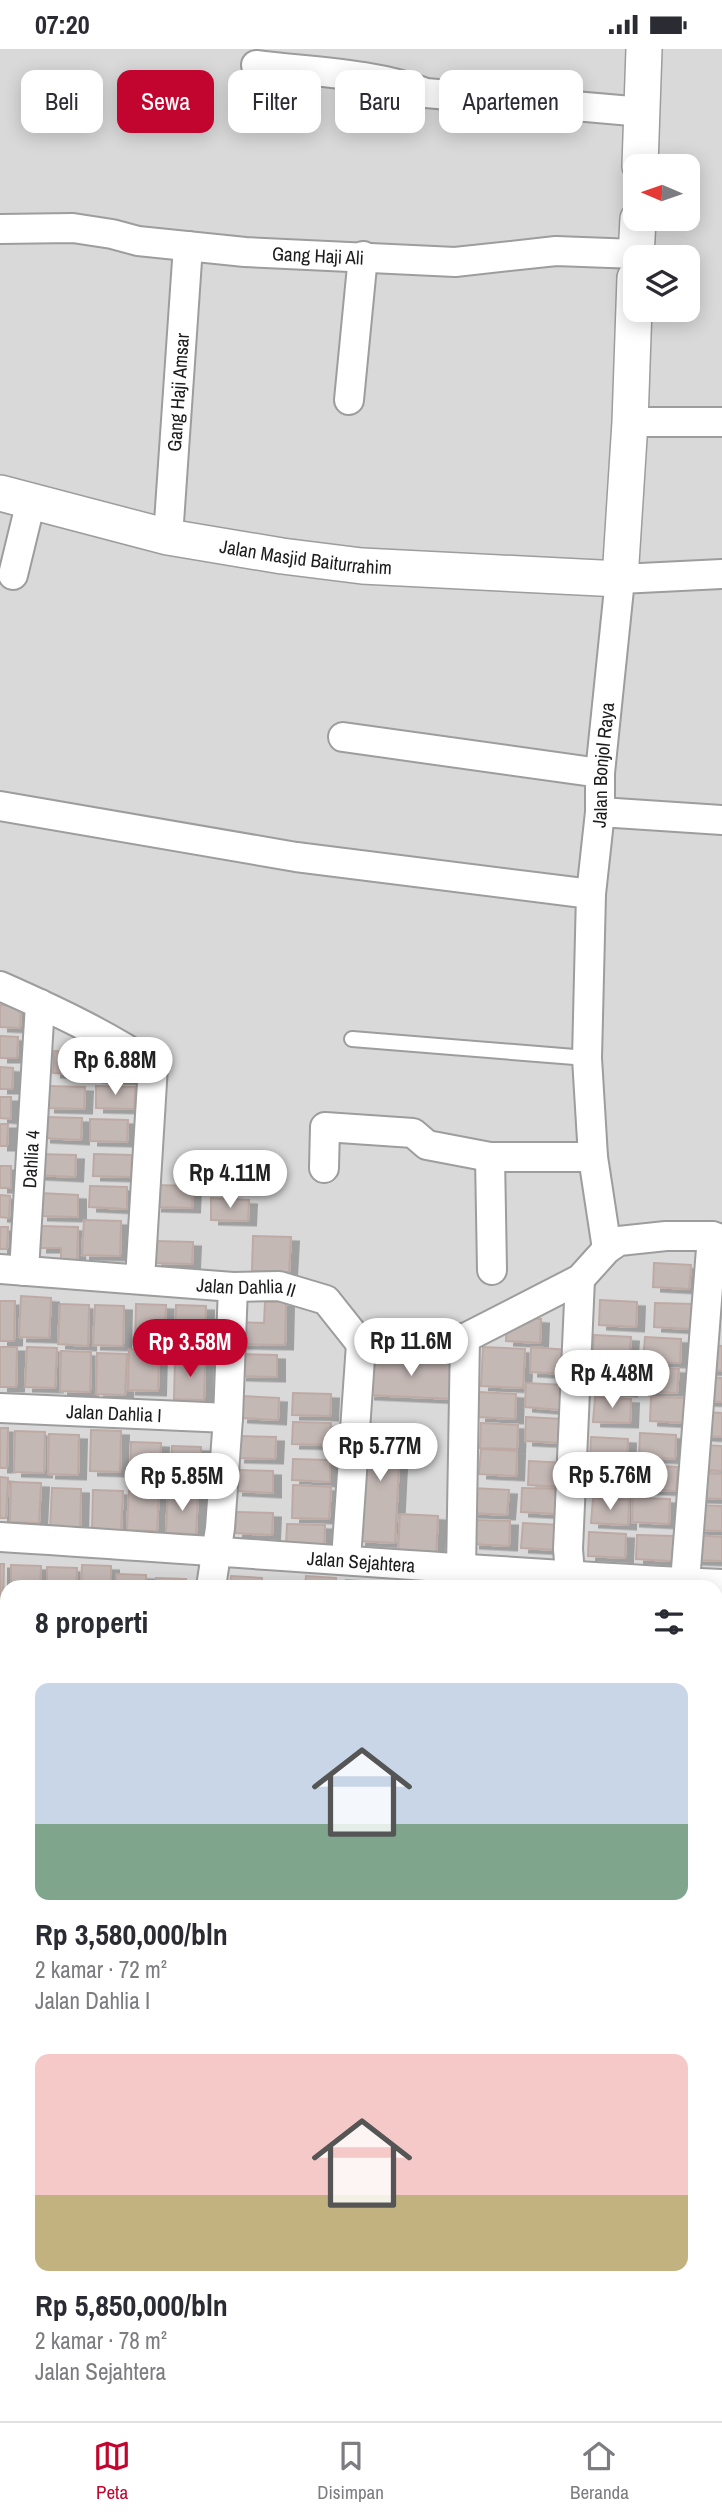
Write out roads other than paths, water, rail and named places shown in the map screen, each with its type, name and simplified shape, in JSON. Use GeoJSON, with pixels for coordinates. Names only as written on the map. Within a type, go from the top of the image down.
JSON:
{"type":"FeatureCollection","features":[{"type":"Feature","properties":{"kind":"street"},"geometry":{"type":"LineString","coordinates":[[641,154],[644,49]]}},
{"type":"Feature","properties":{"kind":"street"},"geometry":{"type":"LineString","coordinates":[[256,65],[406,85],[426,93],[643,112]]}},
{"type":"Feature","properties":{"kind":"street","name":"Gang Haji Ali"},"geometry":{"type":"LineString","coordinates":[[0,229],[73,229],[112,234],[138,241],[303,255],[455,262],[556,251],[623,261]]}},
{"type":"Feature","properties":{"kind":"street","name":"Gang Haji Amsar"},"geometry":{"type":"LineString","coordinates":[[169,537],[188,246]]}},
{"type":"Feature","properties":{"kind":"street"},"geometry":{"type":"LineString","coordinates":[[348,400],[363,256]]}},
{"type":"Feature","properties":{"kind":"street","name":"Jalan Bonjol Raya"},"geometry":{"type":"LineString","coordinates":[[607,1249],[593,1157],[587,1058],[591,894],[600,812],[600,773],[620,579],[634,322]]}},
{"type":"Feature","properties":{"kind":"street"},"geometry":{"type":"LineString","coordinates":[[630,422],[722,422]]}},
{"type":"Feature","properties":{"kind":"street"},"geometry":{"type":"LineString","coordinates":[[13,575],[15,497]]}},
{"type":"Feature","properties":{"kind":"street","name":"Jalan Masjid Baiturrahim"},"geometry":{"type":"LineString","coordinates":[[15,497],[169,537],[282,556],[362,566],[620,579]]}},
{"type":"Feature","properties":{"kind":"street"},"geometry":{"type":"LineString","coordinates":[[620,579],[722,574]]}},
{"type":"Feature","properties":{"kind":"street"},"geometry":{"type":"LineString","coordinates":[[343,737],[600,773]]}},
{"type":"Feature","properties":{"kind":"street"},"geometry":{"type":"LineString","coordinates":[[0,806],[296,857],[591,894]]}},
{"type":"Feature","properties":{"kind":"street"},"geometry":{"type":"LineString","coordinates":[[600,812],[722,820]]}},
{"type":"Feature","properties":{"kind":"street"},"geometry":{"type":"LineString","coordinates":[[0,986],[40,1004],[153,1066],[140,1279]]}},
{"type":"Feature","properties":{"kind":"street","name":"Dahlia 4"},"geometry":{"type":"LineString","coordinates":[[12,1270],[40,1004]]}},
{"type":"Feature","properties":{"kind":"street"},"geometry":{"type":"LineString","coordinates":[[324,1168],[325,1127],[413,1133],[427,1145],[489,1157],[593,1157]]}},
{"type":"Feature","properties":{"kind":"street"},"geometry":{"type":"LineString","coordinates":[[489,1157],[492,1270]]}},
{"type":"Feature","properties":{"kind":"street"},"geometry":{"type":"LineString","coordinates":[[346,1559],[360,1344],[465,1338],[580,1279],[607,1249],[619,1241],[666,1236],[717,1237],[685,1580]]}},
{"type":"Feature","properties":{"kind":"street","name":"Jalan Dahlia II"},"geometry":{"type":"LineString","coordinates":[[12,1270],[233,1287],[279,1286],[326,1300],[360,1344]]}},
{"type":"Feature","properties":{"kind":"street"},"geometry":{"type":"LineString","coordinates":[[556,1578],[568,1549],[580,1279]]}},
{"type":"Feature","properties":{"kind":"street"},"geometry":{"type":"LineString","coordinates":[[212,1580],[220,1528],[228,1418],[233,1287]]}},
{"type":"Feature","properties":{"kind":"street"},"geometry":{"type":"LineString","coordinates":[[461,1570],[465,1338]]}},
{"type":"Feature","properties":{"kind":"street","name":"Jalan Dahlia I"},"geometry":{"type":"LineString","coordinates":[[0,1408],[228,1418]]}},
{"type":"Feature","properties":{"kind":"street","name":"Jalan Sejahtera"},"geometry":{"type":"LineString","coordinates":[[0,1537],[346,1559],[556,1578],[620,1580]]}},
{"type":"Feature","properties":{"kind":"lane"},"geometry":{"type":"LineString","coordinates":[[352,1039],[587,1058]]}}]}
